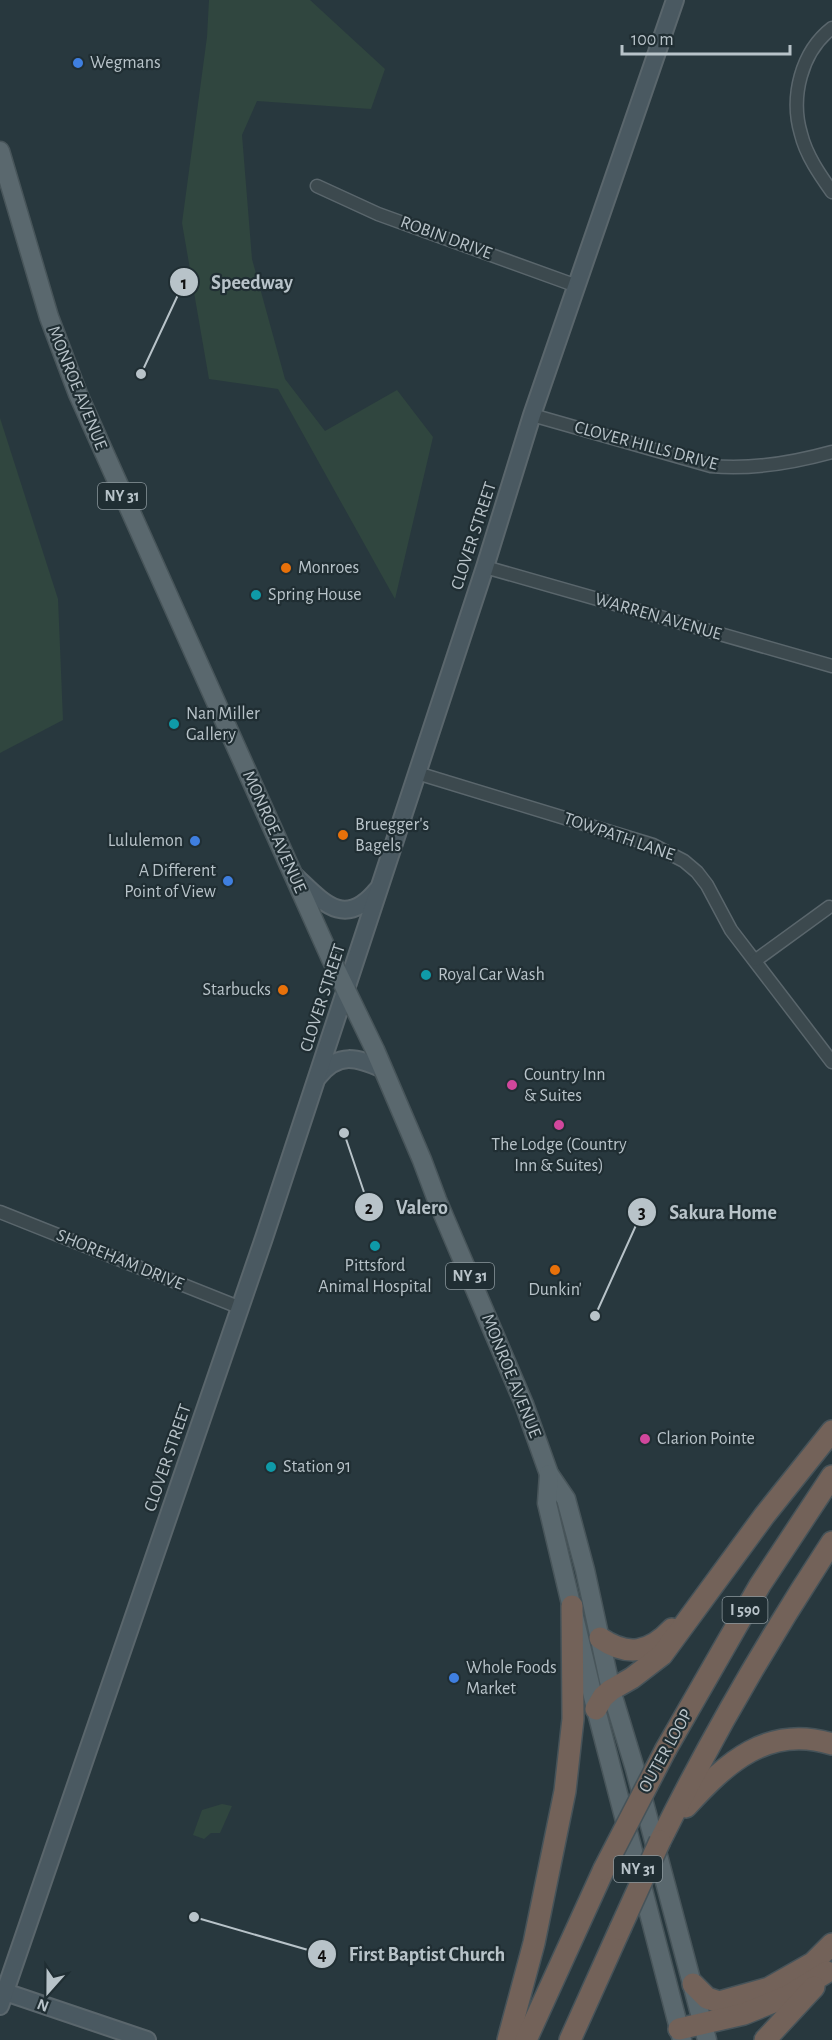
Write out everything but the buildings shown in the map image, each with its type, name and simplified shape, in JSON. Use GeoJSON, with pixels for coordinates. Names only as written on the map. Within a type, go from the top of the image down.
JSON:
{"type":"FeatureCollection","features":[{"type":"Feature","properties":{"kind":"highway"},"geometry":{"type":"LineString","coordinates":[[596,1709],[603,1697],[611,1690],[632,1678],[662,1654],[764,1516],[832,1431]]}},
{"type":"Feature","properties":{"kind":"highway","name":"OUTER LOOP"},"geometry":{"type":"LineString","coordinates":[[526,2040],[604,1869],[666,1749],[760,1585],[832,1476]]}},
{"type":"Feature","properties":{"kind":"highway","name":"OUTER LOOP"},"geometry":{"type":"LineString","coordinates":[[681,1806],[756,1664],[832,1542]]}},
{"type":"Feature","properties":{"kind":"highway"},"geometry":{"type":"LineString","coordinates":[[600,1638],[612,1646],[632,1651],[659,1642],[699,1604]]}},
{"type":"Feature","properties":{"kind":"highway"},"geometry":{"type":"LineString","coordinates":[[508,2040],[534,1943],[565,1791],[573,1719],[572,1606]]}},
{"type":"Feature","properties":{"kind":"highway"},"geometry":{"type":"LineString","coordinates":[[570,2040],[660,1841],[681,1806],[737,1759],[758,1747],[796,1738],[817,1739],[832,1744]]}},
{"type":"Feature","properties":{"kind":"highway"},"geometry":{"type":"LineString","coordinates":[[693,1984],[707,1998],[720,2002],[769,1988],[813,1963],[832,1944]]}},
{"type":"Feature","properties":{"kind":"highway"},"geometry":{"type":"LineString","coordinates":[[681,2034],[705,2032],[788,1996],[830,1970]]}},
{"type":"Feature","properties":{"kind":"highway"},"geometry":{"type":"LineString","coordinates":[[765,2040],[830,1970]]}},
{"type":"Feature","properties":{"kind":"main road","name":"CLOVER STREET"},"geometry":{"type":"LineString","coordinates":[[2,1996],[241,1308],[485,567],[532,415],[675,0]]}},
{"type":"Feature","properties":{"kind":"main road","name":"MONROE AVENUE"},"geometry":{"type":"LineString","coordinates":[[0,151],[46,310],[63,358],[111,471],[383,1069],[515,1382],[549,1474],[566,1499],[611,1690],[638,1780],[705,2032]]}},
{"type":"Feature","properties":{"kind":"main road"},"geometry":{"type":"LineString","coordinates":[[294,875],[330,907],[342,910],[352,910],[361,906],[380,887]]}},
{"type":"Feature","properties":{"kind":"main road"},"geometry":{"type":"LineString","coordinates":[[318,1077],[325,1068],[346,1059],[359,1059],[383,1069]]}},
{"type":"Feature","properties":{"kind":"main road","name":"MONROE AVENUE"},"geometry":{"type":"LineString","coordinates":[[549,1474],[547,1503],[596,1709],[681,2034]]}},
{"type":"Feature","properties":{"kind":"main road"},"geometry":{"type":"LineString","coordinates":[[2,1996],[147,2040]]}},
{"type":"Feature","properties":{"kind":"street"},"geometry":{"type":"LineString","coordinates":[[832,28],[810,53],[803,67],[796,97],[801,135],[832,192]]}},
{"type":"Feature","properties":{"kind":"street","name":"ROBIN DRIVE"},"geometry":{"type":"LineString","coordinates":[[317,186],[378,214],[577,286]]}},
{"type":"Feature","properties":{"kind":"street","name":"CLOVER HILLS DRIVE"},"geometry":{"type":"LineString","coordinates":[[532,415],[711,466],[766,466],[832,452]]}},
{"type":"Feature","properties":{"kind":"street","name":"WARREN AVENUE"},"geometry":{"type":"LineString","coordinates":[[485,567],[832,666]]}},
{"type":"Feature","properties":{"kind":"street","name":"TOWPATH LANE"},"geometry":{"type":"LineString","coordinates":[[417,773],[668,851],[684,861],[702,879],[731,930],[832,1062]]}},
{"type":"Feature","properties":{"kind":"street"},"geometry":{"type":"LineString","coordinates":[[756,960],[829,907]]}},
{"type":"Feature","properties":{"kind":"street","name":"SHOREHAM DRIVE"},"geometry":{"type":"LineString","coordinates":[[0,1212],[241,1308]]}},
{"type":"Feature","properties":{"kind":"green space"},"geometry":{"type":"Polygon","coordinates":[[[209,0],[310,0],[385,69],[371,109],[257,101],[242,135],[252,259],[285,379],[325,431],[397,390],[433,437],[395,599],[278,389],[209,379],[182,223],[207,37],[209,0]]]}},
{"type":"Feature","properties":{"kind":"green space"},"geometry":{"type":"Polygon","coordinates":[[[0,418],[58,599],[63,720],[0,753],[0,418]]]}},
{"type":"Feature","properties":{"kind":"green space"},"geometry":{"type":"Polygon","coordinates":[[[222,1804],[232,1806],[220,1833],[211,1833],[204,1839],[193,1835],[202,1810],[222,1804]]]}},
{"type":"Feature","properties":{"kind":"place","name":"Wegmans"},"geometry":{"type":"Point","coordinates":[78,63]}},
{"type":"Feature","properties":{"kind":"place","name":"Speedway"},"geometry":{"type":"Point","coordinates":[141,374]}},
{"type":"Feature","properties":{"kind":"place","name":"Monroes"},"geometry":{"type":"Point","coordinates":[286,568]}},
{"type":"Feature","properties":{"kind":"place","name":"Spring House"},"geometry":{"type":"Point","coordinates":[256,595]}},
{"type":"Feature","properties":{"kind":"place","name":"Nan Miller Gallery"},"geometry":{"type":"Point","coordinates":[174,724]}},
{"type":"Feature","properties":{"kind":"place","name":"Bruegger's Bagels"},"geometry":{"type":"Point","coordinates":[343,835]}},
{"type":"Feature","properties":{"kind":"place","name":"Lululemon"},"geometry":{"type":"Point","coordinates":[195,841]}},
{"type":"Feature","properties":{"kind":"place","name":"A Different Point of View"},"geometry":{"type":"Point","coordinates":[228,881]}},
{"type":"Feature","properties":{"kind":"place","name":"Royal Car Wash"},"geometry":{"type":"Point","coordinates":[426,975]}},
{"type":"Feature","properties":{"kind":"place","name":"Starbucks"},"geometry":{"type":"Point","coordinates":[283,990]}},
{"type":"Feature","properties":{"kind":"place","name":"Country Inn & Suites"},"geometry":{"type":"Point","coordinates":[512,1085]}},
{"type":"Feature","properties":{"kind":"place","name":"The Lodge (Country Inn & Suites)"},"geometry":{"type":"Point","coordinates":[559,1125]}},
{"type":"Feature","properties":{"kind":"place","name":"Valero"},"geometry":{"type":"Point","coordinates":[344,1133]}},
{"type":"Feature","properties":{"kind":"place","name":"Pittsford Animal Hospital"},"geometry":{"type":"Point","coordinates":[375,1246]}},
{"type":"Feature","properties":{"kind":"place","name":"Dunkin'"},"geometry":{"type":"Point","coordinates":[555,1270]}},
{"type":"Feature","properties":{"kind":"place","name":"Sakura Home"},"geometry":{"type":"Point","coordinates":[595,1316]}},
{"type":"Feature","properties":{"kind":"place","name":"Clarion Pointe"},"geometry":{"type":"Point","coordinates":[645,1439]}},
{"type":"Feature","properties":{"kind":"place","name":"Station 91"},"geometry":{"type":"Point","coordinates":[271,1467]}},
{"type":"Feature","properties":{"kind":"place","name":"Whole Foods Market"},"geometry":{"type":"Point","coordinates":[454,1678]}},
{"type":"Feature","properties":{"kind":"place","name":"First Baptist Church"},"geometry":{"type":"Point","coordinates":[194,1917]}}]}
